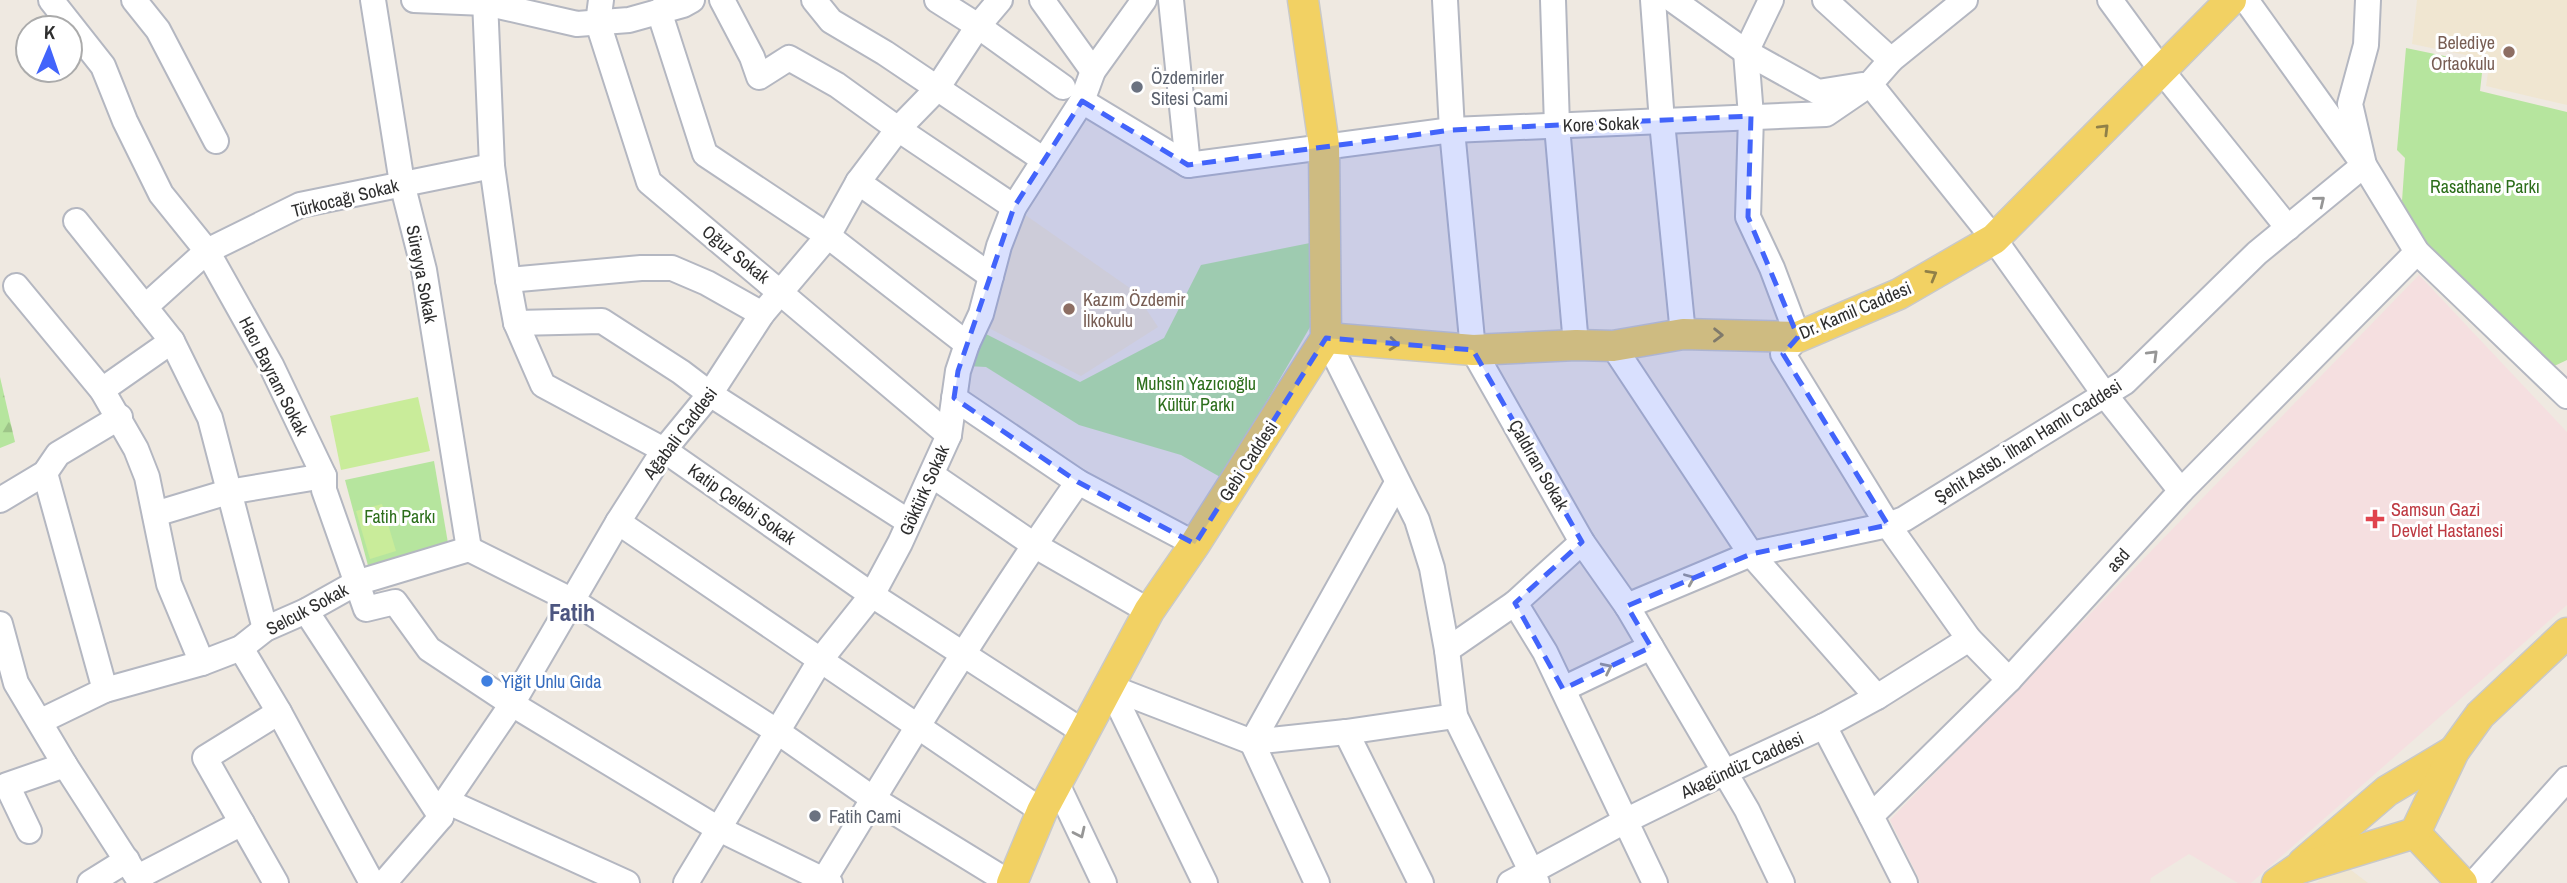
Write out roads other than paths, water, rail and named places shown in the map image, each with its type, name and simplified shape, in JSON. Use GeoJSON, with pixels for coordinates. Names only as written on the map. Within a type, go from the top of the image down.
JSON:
{"type":"FeatureCollection","features":[{"type":"Feature","properties":{"kind":"main road"},"geometry":{"type":"LineString","coordinates":[[1303,0],[1324,145],[1326,338]]}},
{"type":"Feature","properties":{"kind":"main road","name":"Dr. Kamil Caddesi"},"geometry":{"type":"LineString","coordinates":[[1326,338],[1473,350],[1613,346],[1683,334],[1798,337],[1899,294],[1994,239],[2231,0]]}},
{"type":"Feature","properties":{"kind":"main road","name":"Gebi Caddesi"},"geometry":{"type":"LineString","coordinates":[[1011,883],[1042,811],[1149,611],[1195,544],[1326,338]]}},
{"type":"Feature","properties":{"kind":"main road"},"geometry":{"type":"LineString","coordinates":[[2287,876],[2415,833],[2454,751],[2480,715],[2567,633]]}},
{"type":"Feature","properties":{"kind":"main road"},"geometry":{"type":"LineString","coordinates":[[2287,876],[2387,791],[2454,751]]}},
{"type":"Feature","properties":{"kind":"main road"},"geometry":{"type":"LineString","coordinates":[[2415,833],[2458,880]]}},
{"type":"Feature","properties":{"kind":"street","name":"Hacı Bayram Sokak"},"geometry":{"type":"LineString","coordinates":[[51,0],[103,66],[125,121],[161,194],[206,251],[271,365],[324,476],[324,490],[366,608],[395,602],[429,649],[512,704]]}},
{"type":"Feature","properties":{"kind":"street"},"geometry":{"type":"LineString","coordinates":[[134,0],[158,30],[216,141]]}},
{"type":"Feature","properties":{"kind":"street","name":"Süreyya Sokak"},"geometry":{"type":"LineString","coordinates":[[373,0],[402,183],[424,270],[469,549]]}},
{"type":"Feature","properties":{"kind":"street"},"geometry":{"type":"LineString","coordinates":[[414,0],[485,1],[577,23],[599,12],[629,20],[692,0]]}},
{"type":"Feature","properties":{"kind":"street"},"geometry":{"type":"LineString","coordinates":[[722,0],[752,57],[759,77],[789,58],[837,85],[1014,207]]}},
{"type":"Feature","properties":{"kind":"street"},"geometry":{"type":"LineString","coordinates":[[814,0],[831,21],[885,53],[936,90],[1044,160]]}},
{"type":"Feature","properties":{"kind":"street"},"geometry":{"type":"LineString","coordinates":[[937,0],[1072,94],[1188,165]]}},
{"type":"Feature","properties":{"kind":"street","name":"Ağabali Caddesi"},"geometry":{"type":"LineString","coordinates":[[384,883],[444,809],[512,704],[618,522],[664,450],[710,394],[762,314],[828,236],[858,182],[898,129],[936,90],[978,26],[1000,0]]}},
{"type":"Feature","properties":{"kind":"street"},"geometry":{"type":"LineString","coordinates":[[1042,0],[1093,71]]}},
{"type":"Feature","properties":{"kind":"street"},"geometry":{"type":"LineString","coordinates":[[1171,0],[1188,165]]}},
{"type":"Feature","properties":{"kind":"street","name":"Çaldıran Sokak"},"geometry":{"type":"LineString","coordinates":[[1445,0],[1452,130],[1473,350],[1582,542],[1628,606],[1725,772],[1782,883]]}},
{"type":"Feature","properties":{"kind":"street"},"geometry":{"type":"LineString","coordinates":[[1553,0],[1557,126],[1576,345]]}},
{"type":"Feature","properties":{"kind":"street"},"geometry":{"type":"LineString","coordinates":[[1653,0],[1683,334]]}},
{"type":"Feature","properties":{"kind":"street"},"geometry":{"type":"LineString","coordinates":[[1673,0],[1746,52],[1818,92],[1870,84],[1994,239],[2105,395],[2181,491]]}},
{"type":"Feature","properties":{"kind":"street"},"geometry":{"type":"LineString","coordinates":[[1771,0],[1746,52],[1751,116],[1748,217],[1772,268],[1798,337],[1783,354],[1888,526],[1969,639],[2009,680]]}},
{"type":"Feature","properties":{"kind":"street"},"geometry":{"type":"LineString","coordinates":[[1826,0],[1891,60],[1965,0]]}},
{"type":"Feature","properties":{"kind":"street"},"geometry":{"type":"LineString","coordinates":[[2110,0],[2162,71],[2288,228]]}},
{"type":"Feature","properties":{"kind":"street"},"geometry":{"type":"LineString","coordinates":[[2246,0],[2364,165],[2417,252],[2567,396]]}},
{"type":"Feature","properties":{"kind":"street"},"geometry":{"type":"LineString","coordinates":[[2364,165],[2350,104],[2366,45],[2368,0]]}},
{"type":"Feature","properties":{"kind":"street","name":"Katip Çelebi Sokak"},"geometry":{"type":"LineString","coordinates":[[485,1],[492,166],[508,280],[516,323],[543,385],[664,450],[872,595],[1085,733]]}},
{"type":"Feature","properties":{"kind":"street","name":"Göktürk Sokak"},"geometry":{"type":"LineString","coordinates":[[686,883],[821,659],[872,595],[949,435],[958,371],[981,314],[999,246],[1014,207],[1044,160],[1072,94],[1093,71],[1135,4]]}},
{"type":"Feature","properties":{"kind":"street"},"geometry":{"type":"LineString","coordinates":[[659,11],[705,153],[828,236],[967,344]]}},
{"type":"Feature","properties":{"kind":"street","name":"Oğuz Sokak"},"geometry":{"type":"LineString","coordinates":[[599,12],[649,182],[949,435]]}},
{"type":"Feature","properties":{"kind":"street","name":"Kore Sokak"},"geometry":{"type":"LineString","coordinates":[[1188,165],[1452,130],[1826,114],[1870,84],[1891,60]]}},
{"type":"Feature","properties":{"kind":"street","name":"Şehit Astsb. İlhan Hamlı Caddesi"},"geometry":{"type":"LineString","coordinates":[[1628,606],[1751,554],[1888,526],[1904,519],[2125,382],[2257,253],[2364,165]]}},
{"type":"Feature","properties":{"kind":"street","name":"Türkocağı Sokak"},"geometry":{"type":"LineString","coordinates":[[145,307],[206,251],[300,205],[492,166]]}},
{"type":"Feature","properties":{"kind":"street"},"geometry":{"type":"LineString","coordinates":[[858,182],[991,276]]}},
{"type":"Feature","properties":{"kind":"street"},"geometry":{"type":"LineString","coordinates":[[76,221],[172,341],[210,418],[265,629]]}},
{"type":"Feature","properties":{"kind":"street","name":"asd"},"geometry":{"type":"LineString","coordinates":[[1871,816],[2009,680],[2181,491],[2417,252]]}},
{"type":"Feature","properties":{"kind":"street"},"geometry":{"type":"LineString","coordinates":[[508,280],[641,268],[673,268],[762,314]]}},
{"type":"Feature","properties":{"kind":"street"},"geometry":{"type":"LineString","coordinates":[[16,286],[102,390],[120,417],[147,477],[169,584],[202,663]]}},
{"type":"Feature","properties":{"kind":"street"},"geometry":{"type":"LineString","coordinates":[[516,323],[602,321],[909,522]]}},
{"type":"Feature","properties":{"kind":"street"},"geometry":{"type":"LineString","coordinates":[[1326,338],[1416,520],[1432,568],[1447,650],[1455,716],[1534,877]]}},
{"type":"Feature","properties":{"kind":"street"},"geometry":{"type":"LineString","coordinates":[[102,390],[172,341]]}},
{"type":"Feature","properties":{"kind":"street"},"geometry":{"type":"LineString","coordinates":[[1613,346],[1751,554],[1877,697]]}},
{"type":"Feature","properties":{"kind":"street"},"geometry":{"type":"LineString","coordinates":[[954,398],[1078,482],[1195,544]]}},
{"type":"Feature","properties":{"kind":"street"},"geometry":{"type":"LineString","coordinates":[[0,500],[45,473],[58,454],[120,417]]}},
{"type":"Feature","properties":{"kind":"street"},"geometry":{"type":"LineString","coordinates":[[45,473],[105,690]]}},
{"type":"Feature","properties":{"kind":"street"},"geometry":{"type":"LineString","coordinates":[[932,475],[1034,545],[1149,611]]}},
{"type":"Feature","properties":{"kind":"street"},"geometry":{"type":"LineString","coordinates":[[155,514],[229,492],[324,476]]}},
{"type":"Feature","properties":{"kind":"street"},"geometry":{"type":"LineString","coordinates":[[512,704],[717,828],[825,882],[965,653],[1078,482]]}},
{"type":"Feature","properties":{"kind":"street"},"geometry":{"type":"LineString","coordinates":[[1252,742],[1397,483]]}},
{"type":"Feature","properties":{"kind":"street"},"geometry":{"type":"LineString","coordinates":[[618,522],[1042,811]]}},
{"type":"Feature","properties":{"kind":"street"},"geometry":{"type":"LineString","coordinates":[[1447,650],[1516,603],[1582,542]]}},
{"type":"Feature","properties":{"kind":"street"},"geometry":{"type":"LineString","coordinates":[[469,549],[573,601],[778,732],[875,800],[1011,883]]}},
{"type":"Feature","properties":{"kind":"street","name":"Selcuk Sokak"},"geometry":{"type":"LineString","coordinates":[[41,721],[105,690],[202,663],[241,648],[265,629],[306,611],[356,583],[469,549]]}},
{"type":"Feature","properties":{"kind":"street"},"geometry":{"type":"LineString","coordinates":[[1516,603],[1545,652],[1655,883]]}},
{"type":"Feature","properties":{"kind":"street"},"geometry":{"type":"LineString","coordinates":[[306,611],[444,809],[627,883]]}},
{"type":"Feature","properties":{"kind":"street"},"geometry":{"type":"LineString","coordinates":[[0,624],[8,685],[41,721],[65,765],[135,874]]}},
{"type":"Feature","properties":{"kind":"street","name":"Akagündüz Caddesi"},"geometry":{"type":"LineString","coordinates":[[1510,883],[1534,877],[1625,821],[1824,726],[1877,697],[1969,639]]}},
{"type":"Feature","properties":{"kind":"street"},"geometry":{"type":"LineString","coordinates":[[1563,689],[1651,647]]}},
{"type":"Feature","properties":{"kind":"street"},"geometry":{"type":"LineString","coordinates":[[241,648],[372,883]]}},
{"type":"Feature","properties":{"kind":"street"},"geometry":{"type":"LineString","coordinates":[[1110,687],[1252,742],[1455,716]]}},
{"type":"Feature","properties":{"kind":"street"},"geometry":{"type":"LineString","coordinates":[[1110,687],[1205,883]]}},
{"type":"Feature","properties":{"kind":"street"},"geometry":{"type":"LineString","coordinates":[[276,883],[205,758],[279,712]]}},
{"type":"Feature","properties":{"kind":"street"},"geometry":{"type":"LineString","coordinates":[[1824,726],[1905,883]]}},
{"type":"Feature","properties":{"kind":"street"},"geometry":{"type":"LineString","coordinates":[[1346,732],[1421,883]]}},
{"type":"Feature","properties":{"kind":"street"},"geometry":{"type":"LineString","coordinates":[[1252,742],[1317,883]]}},
{"type":"Feature","properties":{"kind":"street"},"geometry":{"type":"LineString","coordinates":[[29,831],[7,785],[65,765]]}},
{"type":"Feature","properties":{"kind":"street"},"geometry":{"type":"LineString","coordinates":[[2458,880],[2567,779]]}},
{"type":"Feature","properties":{"kind":"street"},"geometry":{"type":"LineString","coordinates":[[1057,784],[1104,883]]}},
{"type":"Feature","properties":{"kind":"street"},"geometry":{"type":"LineString","coordinates":[[90,883],[135,874],[242,822]]}},
{"type":"Feature","properties":{"kind":"place","name":"Belediye Ortaokulu"},"geometry":{"type":"Point","coordinates":[2509,52]}},
{"type":"Feature","properties":{"kind":"place","name":"Özdemirler Sitesi Cami"},"geometry":{"type":"Point","coordinates":[1137,87]}},
{"type":"Feature","properties":{"kind":"place","name":"Kazım Özdemir İlkokulu"},"geometry":{"type":"Point","coordinates":[1069,309]}},
{"type":"Feature","properties":{"kind":"place","name":"Samsun Gazi Devlet Hastanesi"},"geometry":{"type":"Point","coordinates":[2375,519]}},
{"type":"Feature","properties":{"kind":"place","name":"Yiğit Unlu Gıda"},"geometry":{"type":"Point","coordinates":[487,681]}},
{"type":"Feature","properties":{"kind":"place","name":"Fatih Cami"},"geometry":{"type":"Point","coordinates":[815,816]}},
{"type":"Feature","properties":{"kind":"district","name":"Fatih"},"geometry":{"type":"Point","coordinates":[572,612]}},
{"type":"Feature","properties":{"kind":"park label","name":"Rasathane Parkı"},"geometry":{"type":"Point","coordinates":[2485,186]}},
{"type":"Feature","properties":{"kind":"park label","name":"Muhsin Yazıcıoğlu Kültür Parkı"},"geometry":{"type":"Point","coordinates":[1196,393]}},
{"type":"Feature","properties":{"kind":"park label","name":"Fatih Parkı"},"geometry":{"type":"Point","coordinates":[400,516]}}]}
